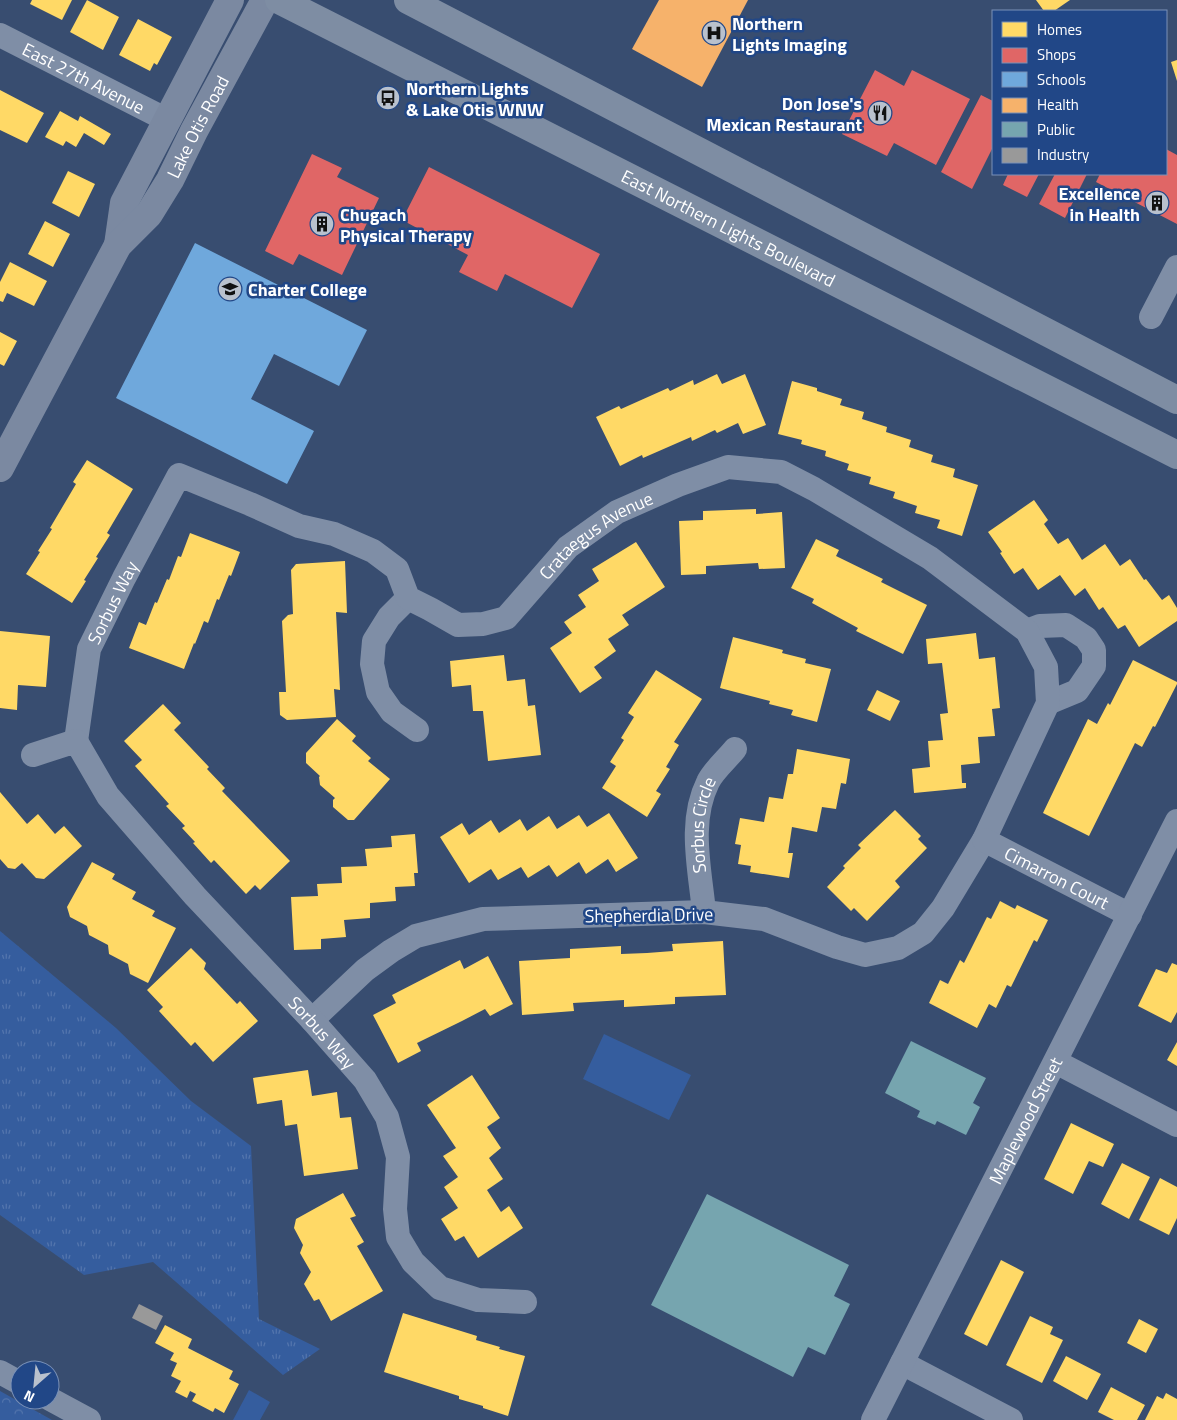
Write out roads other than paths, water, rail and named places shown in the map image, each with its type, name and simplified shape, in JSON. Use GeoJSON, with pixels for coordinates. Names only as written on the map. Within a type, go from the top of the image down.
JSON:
{"type":"FeatureCollection","features":[{"type":"Feature","properties":{"kind":"main road","name":"Lake Otis Road"},"geometry":{"type":"LineString","coordinates":[[118,245],[124,203],[230,0]]}},
{"type":"Feature","properties":{"kind":"main road","name":"Lake Otis Road"},"geometry":{"type":"LineString","coordinates":[[0,468],[118,245],[149,214],[161,194],[265,0]]}},
{"type":"Feature","properties":{"kind":"main road","name":"East Northern Lights Boulevard"},"geometry":{"type":"LineString","coordinates":[[280,0],[1177,456]]}},
{"type":"Feature","properties":{"kind":"main road"},"geometry":{"type":"LineString","coordinates":[[408,0],[1177,400]]}},
{"type":"Feature","properties":{"kind":"street","name":"East 27th Avenue"},"geometry":{"type":"LineString","coordinates":[[0,36],[167,120]]}},
{"type":"Feature","properties":{"kind":"street"},"geometry":{"type":"LineString","coordinates":[[1151,317],[1177,268]]}},
{"type":"Feature","properties":{"kind":"street","name":"Crataegus Avenue"},"geometry":{"type":"LineString","coordinates":[[408,598],[458,625],[483,624],[506,618],[568,547],[617,512],[678,485],[728,467],[781,472],[814,489],[930,558],[1027,632]]}},
{"type":"Feature","properties":{"kind":"street","name":"Sorbus Way"},"geometry":{"type":"LineString","coordinates":[[408,598],[397,569],[373,551],[334,534],[299,526],[179,474],[89,649],[76,741],[108,796],[195,896],[312,1020],[365,1080],[387,1117],[398,1157],[395,1209],[398,1237],[413,1262],[440,1288],[478,1300],[525,1302]]}},
{"type":"Feature","properties":{"kind":"street"},"geometry":{"type":"LineString","coordinates":[[408,598],[389,617],[374,641],[372,664],[378,692],[392,712],[417,730]]}},
{"type":"Feature","properties":{"kind":"street"},"geometry":{"type":"LineString","coordinates":[[1066,625],[1086,638],[1094,650],[1094,666],[1077,691],[1048,703],[1046,667],[1027,632],[1040,626],[1066,625]]}},
{"type":"Feature","properties":{"kind":"street","name":"Shepherdia Drive"},"geometry":{"type":"LineString","coordinates":[[312,1020],[365,970],[416,936],[483,919],[704,912],[764,920],[837,947],[866,955],[898,948],[923,933],[944,908],[984,840],[1048,703]]}},
{"type":"Feature","properties":{"kind":"street"},"geometry":{"type":"LineString","coordinates":[[32,755],[76,741]]}},
{"type":"Feature","properties":{"kind":"street","name":"Sorbus Circle"},"geometry":{"type":"LineString","coordinates":[[704,912],[696,834],[699,808],[708,781],[735,749]]}},
{"type":"Feature","properties":{"kind":"street","name":"Maplewood Street"},"geometry":{"type":"LineString","coordinates":[[873,1420],[1177,821]]}},
{"type":"Feature","properties":{"kind":"street","name":"Cimarron Court"},"geometry":{"type":"LineString","coordinates":[[984,840],[1130,915]]}},
{"type":"Feature","properties":{"kind":"street"},"geometry":{"type":"LineString","coordinates":[[1056,1062],[1177,1125]]}},
{"type":"Feature","properties":{"kind":"street"},"geometry":{"type":"LineString","coordinates":[[902,1363],[1011,1420]]}},
{"type":"Feature","properties":{"kind":"street"},"geometry":{"type":"LineString","coordinates":[[60,1405],[88,1420]]}},
{"type":"Feature","properties":{"kind":"place","name":"Northern Lights Imaging"},"geometry":{"type":"Point","coordinates":[714,33]}},
{"type":"Feature","properties":{"kind":"place","name":"Northern Lights & Lake Otis WNW"},"geometry":{"type":"Point","coordinates":[388,98]}},
{"type":"Feature","properties":{"kind":"place","name":"Don Jose's Mexican Restaurant"},"geometry":{"type":"Point","coordinates":[880,113]}},
{"type":"Feature","properties":{"kind":"place","name":"Excellence in Health"},"geometry":{"type":"Point","coordinates":[1157,203]}},
{"type":"Feature","properties":{"kind":"place","name":"Chugach Physical Therapy"},"geometry":{"type":"Point","coordinates":[322,224]}},
{"type":"Feature","properties":{"kind":"place","name":"Charter College"},"geometry":{"type":"Point","coordinates":[230,289]}}]}
